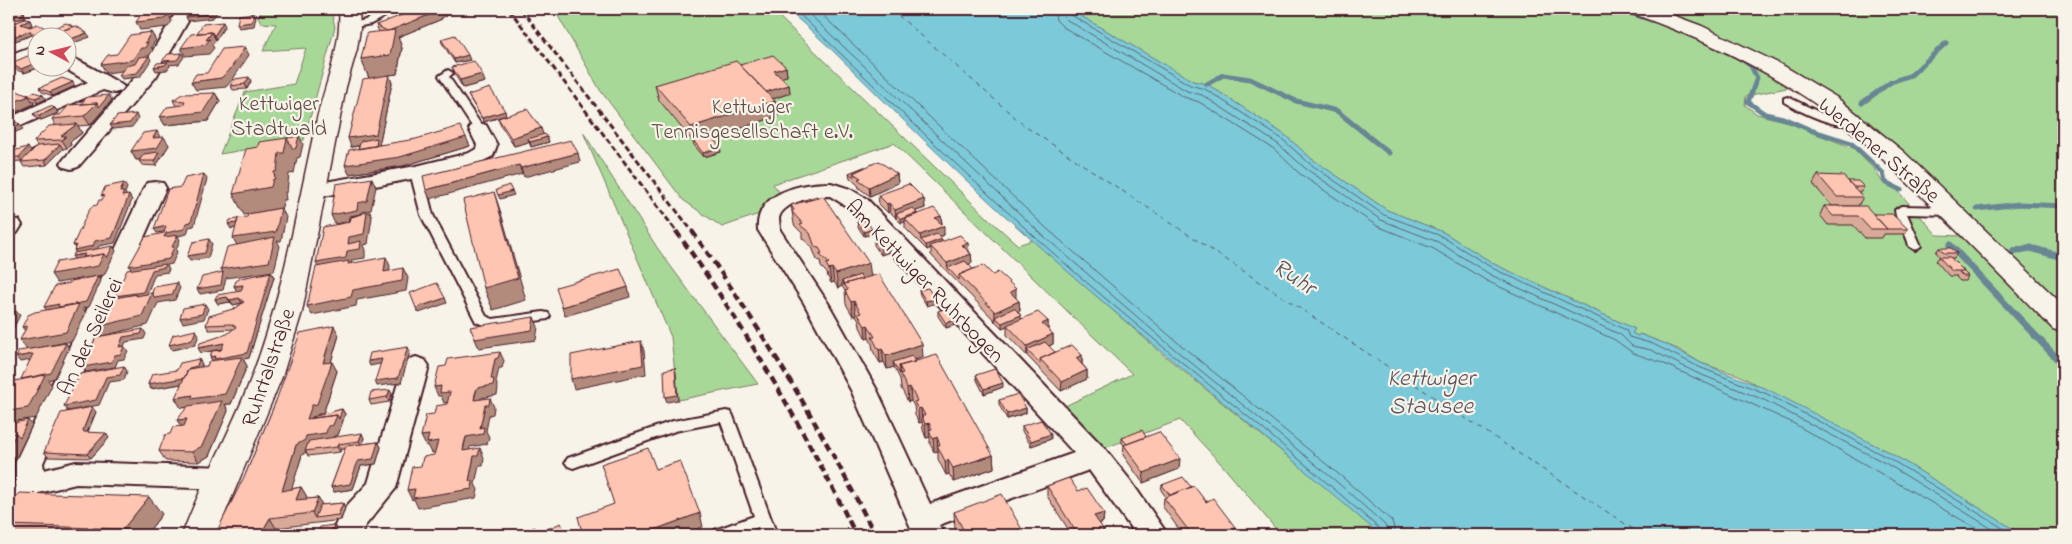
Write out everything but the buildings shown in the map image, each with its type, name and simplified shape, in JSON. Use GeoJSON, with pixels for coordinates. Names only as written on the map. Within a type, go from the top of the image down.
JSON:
{"type":"FeatureCollection","features":[{"type":"Feature","properties":{"kind":"main road","name":"Werdener Straße"},"geometry":{"type":"LineString","coordinates":[[1638,9],[1700,32],[1739,50],[1805,88],[1853,121],[1952,211],[2063,322]]}},
{"type":"Feature","properties":{"kind":"main road","name":"Ruhrtalstraße"},"geometry":{"type":"LineString","coordinates":[[199,535],[267,377],[288,312],[335,87],[345,55],[350,17]]}},
{"type":"Feature","properties":{"kind":"street"},"geometry":{"type":"LineString","coordinates":[[71,163],[149,74],[186,9]]}},
{"type":"Feature","properties":{"kind":"street"},"geometry":{"type":"LineString","coordinates":[[11,58],[28,52]]}},
{"type":"Feature","properties":{"kind":"street"},"geometry":{"type":"LineString","coordinates":[[78,68],[102,84],[135,91]]}},
{"type":"Feature","properties":{"kind":"street"},"geometry":{"type":"LineString","coordinates":[[9,125],[102,84]]}},
{"type":"Feature","properties":{"kind":"street"},"geometry":{"type":"LineString","coordinates":[[314,191],[416,172],[476,157],[486,152],[488,145],[479,129]]}},
{"type":"Feature","properties":{"kind":"street","name":"An der Seilerei"},"geometry":{"type":"LineString","coordinates":[[19,492],[29,463],[155,188]]}},
{"type":"Feature","properties":{"kind":"street","name":"Am Kettwiger Ruhrbogen"},"geometry":{"type":"LineString","coordinates":[[1095,457],[925,527],[864,390],[816,303],[769,230],[768,219],[772,210],[792,196],[812,190],[831,190],[841,193],[859,204],[1095,457],[1120,488],[1153,535]]}},
{"type":"Feature","properties":{"kind":"street"},"geometry":{"type":"LineString","coordinates":[[346,535],[352,520],[381,488],[416,366]]}},
{"type":"Feature","properties":{"kind":"street","name":"An der Seilerei"},"geometry":{"type":"LineString","coordinates":[[19,492],[76,473],[225,478]]}},
{"type":"Feature","properties":{"kind":"lane"},"geometry":{"type":"LineString","coordinates":[[350,17],[368,22],[394,9]]}},
{"type":"Feature","properties":{"kind":"lane"},"geometry":{"type":"LineString","coordinates":[[448,72],[444,76],[479,129]]}},
{"type":"Feature","properties":{"kind":"lane"},"geometry":{"type":"LineString","coordinates":[[1788,100],[1809,113],[1825,119],[1853,121]]}},
{"type":"Feature","properties":{"kind":"lane"},"geometry":{"type":"LineString","coordinates":[[416,172],[427,215],[481,319],[490,324],[543,316]]}},
{"type":"Feature","properties":{"kind":"lane"},"geometry":{"type":"LineString","coordinates":[[1915,246],[1914,237],[1900,219],[1901,210],[1952,211]]}},
{"type":"Feature","properties":{"kind":"lane"},"geometry":{"type":"LineString","coordinates":[[573,462],[673,426],[726,416],[769,535]]}},
{"type":"Feature","properties":{"kind":"lane"},"geometry":{"type":"LineString","coordinates":[[721,535],[763,519]]}},
{"type":"Feature","properties":{"kind":"green space","name":"Kettwiger Stadtwald"},"geometry":{"type":"Polygon","coordinates":[[[265,9],[331,9],[335,27],[304,140],[220,154],[245,92],[294,84],[306,48],[263,51],[276,24],[261,23],[258,16],[265,9]]]}},
{"type":"Feature","properties":{"kind":"green space","name":"Kettwiger Tennisgesellschaft e.V."},"geometry":{"type":"Polygon","coordinates":[[[571,9],[771,9],[1018,245],[1032,240],[1165,356],[1330,491],[1380,535],[1281,535],[1222,465],[1180,420],[1102,449],[1063,407],[1132,374],[894,143],[773,184],[780,193],[766,203],[759,214],[722,227],[683,200],[600,90],[558,16],[571,9]]]}},
{"type":"Feature","properties":{"kind":"green space"},"geometry":{"type":"Polygon","coordinates":[[[1069,9],[2063,9],[2063,317],[1969,223],[1797,86],[1746,96],[1745,105],[1757,114],[1781,120],[1853,148],[1875,170],[1883,183],[1897,190],[1937,235],[1963,236],[2063,339],[2063,535],[2023,535],[1892,454],[1738,375],[1701,363],[1678,349],[1640,334],[1638,336],[1632,333],[1635,329],[1496,265],[1443,232],[1387,210],[1312,159],[1285,135],[1207,84],[1193,81],[1069,9]]]}},
{"type":"Feature","properties":{"kind":"green space"},"geometry":{"type":"Polygon","coordinates":[[[583,132],[658,249],[758,384],[678,400],[671,337],[583,132]]]}},
{"type":"Feature","properties":{"kind":"water","name":"Kettwiger Stausee"},"geometry":{"type":"Polygon","coordinates":[[[786,9],[1069,9],[1193,81],[1207,84],[1285,135],[1312,159],[1387,210],[1443,232],[1496,265],[1635,329],[1632,333],[1638,336],[1639,334],[1666,344],[1701,363],[1769,390],[1892,454],[2023,535],[1380,535],[1033,241],[943,158],[826,44],[786,9]]]}},
{"type":"Feature","properties":{"kind":"waterway"},"geometry":{"type":"LineString","coordinates":[[1618,9],[1654,21]]}},
{"type":"Feature","properties":{"kind":"waterway"},"geometry":{"type":"LineString","coordinates":[[1862,103],[1891,82],[1911,75],[1946,43]]}},
{"type":"Feature","properties":{"kind":"waterway"},"geometry":{"type":"LineString","coordinates":[[1741,58],[1751,66],[1757,78],[1748,102],[1765,114],[1783,118],[1813,131],[1851,143],[1883,173],[1885,182],[1901,190]]}},
{"type":"Feature","properties":{"kind":"waterway"},"geometry":{"type":"LineString","coordinates":[[1207,84],[1223,75],[1250,79],[1296,101],[1337,111],[1389,153]]}},
{"type":"Feature","properties":{"kind":"waterway"},"geometry":{"type":"LineString","coordinates":[[1977,209],[2019,204],[2063,206]]}},
{"type":"Feature","properties":{"kind":"waterway"},"geometry":{"type":"LineString","coordinates":[[1950,245],[2063,365]]}},
{"type":"Feature","properties":{"kind":"waterway"},"geometry":{"type":"LineString","coordinates":[[2014,251],[2030,248],[2063,257]]}},
{"type":"Feature","properties":{"kind":"ferry route"},"geometry":{"type":"LineString","coordinates":[[891,9],[1026,127],[1642,535]]}},
{"type":"Feature","properties":{"kind":"railway"},"geometry":{"type":"LineString","coordinates":[[509,9],[677,232]]}},
{"type":"Feature","properties":{"kind":"railway"},"geometry":{"type":"LineString","coordinates":[[521,9],[693,232]]}},
{"type":"Feature","properties":{"kind":"railway"},"geometry":{"type":"LineString","coordinates":[[676,231],[750,341],[816,456],[856,535]]}},
{"type":"Feature","properties":{"kind":"railway"},"geometry":{"type":"LineString","coordinates":[[692,231],[790,380],[834,456],[875,535]]}},
{"type":"Feature","properties":{"kind":"water label","name":"Ruhr"},"geometry":{"type":"Point","coordinates":[1295,276]}}]}
